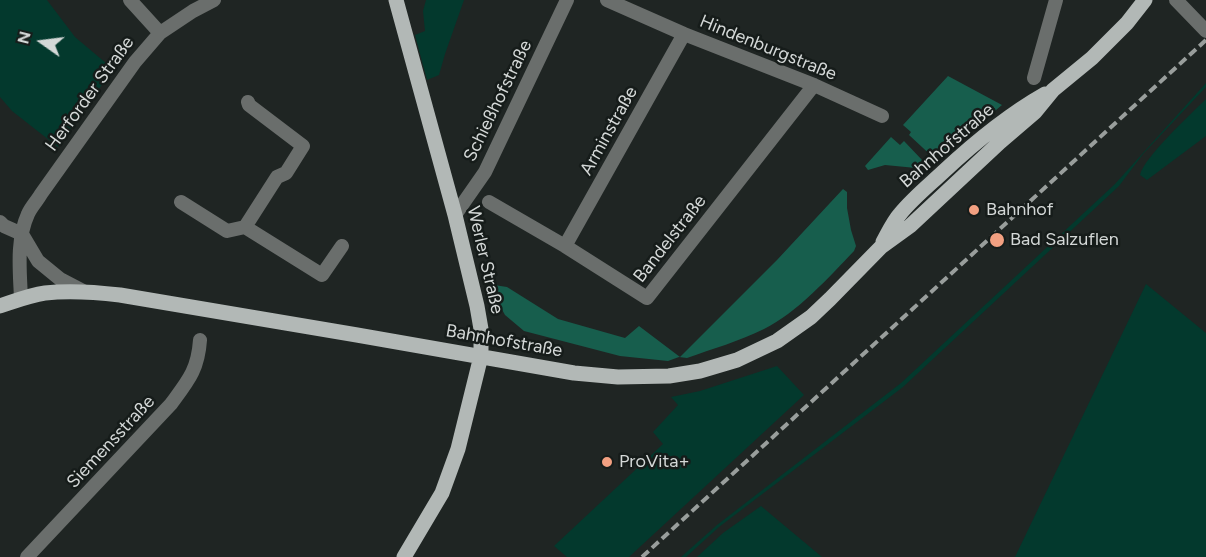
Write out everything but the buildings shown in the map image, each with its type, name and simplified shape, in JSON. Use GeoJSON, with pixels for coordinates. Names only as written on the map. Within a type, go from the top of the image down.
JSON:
{"type":"FeatureCollection","features":[{"type":"Feature","properties":{"kind":"main road","name":"Werler Straße"},"geometry":{"type":"LineString","coordinates":[[396,0],[455,214],[481,328],[481,356],[458,449],[442,493],[404,557]]}},
{"type":"Feature","properties":{"kind":"main road","name":"Bahnhofstraße"},"geometry":{"type":"LineString","coordinates":[[82,291],[150,299],[597,376],[669,376],[700,371],[737,360],[777,341],[811,317],[881,247],[898,216],[923,190],[962,154],[1026,104],[1053,90],[1092,58],[1127,23],[1145,0]]}},
{"type":"Feature","properties":{"kind":"main road"},"geometry":{"type":"LineString","coordinates":[[0,306],[45,293],[82,291]]}},
{"type":"Feature","properties":{"kind":"street"},"geometry":{"type":"LineString","coordinates":[[130,0],[160,33]]}},
{"type":"Feature","properties":{"kind":"street","name":"Herforder Straße"},"geometry":{"type":"LineString","coordinates":[[21,299],[22,234],[28,215],[41,194],[125,77],[160,33],[192,11],[214,0]]}},
{"type":"Feature","properties":{"kind":"street","name":"Schießhofstraße"},"geometry":{"type":"LineString","coordinates":[[455,214],[485,172],[567,0]]}},
{"type":"Feature","properties":{"kind":"street","name":"Hindenburgstraße"},"geometry":{"type":"LineString","coordinates":[[607,0],[684,34],[814,85],[882,116]]}},
{"type":"Feature","properties":{"kind":"street"},"geometry":{"type":"LineString","coordinates":[[1034,78],[1056,0]]}},
{"type":"Feature","properties":{"kind":"street"},"geometry":{"type":"LineString","coordinates":[[1176,0],[1206,31]]}},
{"type":"Feature","properties":{"kind":"street","name":"Arminstraße"},"geometry":{"type":"LineString","coordinates":[[565,246],[684,34]]}},
{"type":"Feature","properties":{"kind":"street","name":"Bandelstraße"},"geometry":{"type":"LineString","coordinates":[[489,202],[565,246],[647,298],[814,85]]}},
{"type":"Feature","properties":{"kind":"street"},"geometry":{"type":"LineString","coordinates":[[245,227],[277,177],[286,172],[303,146],[248,102]]}},
{"type":"Feature","properties":{"kind":"street"},"geometry":{"type":"LineString","coordinates":[[181,202],[227,231],[245,227],[322,275],[342,246]]}},
{"type":"Feature","properties":{"kind":"street"},"geometry":{"type":"LineString","coordinates":[[0,222],[22,234],[38,261],[60,279],[82,291]]}},
{"type":"Feature","properties":{"kind":"street","name":"Siemensstraße"},"geometry":{"type":"LineString","coordinates":[[27,557],[171,404],[189,381],[199,357],[200,340]]}},
{"type":"Feature","properties":{"kind":"green space"},"geometry":{"type":"Polygon","coordinates":[[[0,0],[47,0],[75,37],[113,69],[91,100],[84,98],[78,105],[82,112],[58,147],[12,111],[0,97],[0,0]]]}},
{"type":"Feature","properties":{"kind":"green space"},"geometry":{"type":"Polygon","coordinates":[[[426,0],[464,0],[439,75],[427,80],[415,35],[425,31],[423,11],[426,0]]]}},
{"type":"Feature","properties":{"kind":"green space"},"geometry":{"type":"Polygon","coordinates":[[[948,76],[1002,105],[936,160],[909,135],[911,132],[903,125],[948,76]]]}},
{"type":"Feature","properties":{"kind":"green space"},"geometry":{"type":"Polygon","coordinates":[[[1206,83],[1206,87],[1143,154],[1119,186],[903,387],[719,527],[686,557],[681,557],[717,525],[901,383],[1115,184],[1206,83]]]}},
{"type":"Feature","properties":{"kind":"green space"},"geometry":{"type":"Polygon","coordinates":[[[1206,99],[1206,136],[1147,180],[1140,175],[1143,167],[1159,147],[1206,99]]]}},
{"type":"Feature","properties":{"kind":"green space"},"geometry":{"type":"Polygon","coordinates":[[[891,137],[900,145],[904,141],[923,161],[916,168],[885,165],[868,170],[865,166],[891,137]]]}},
{"type":"Feature","properties":{"kind":"green space"},"geometry":{"type":"Polygon","coordinates":[[[843,189],[847,192],[847,208],[856,246],[854,251],[812,294],[776,322],[745,337],[687,358],[679,357],[668,361],[620,356],[524,331],[505,315],[489,286],[507,287],[558,319],[625,338],[639,326],[680,357],[777,260],[843,189]]]}},
{"type":"Feature","properties":{"kind":"green space"},"geometry":{"type":"Polygon","coordinates":[[[1146,284],[1206,333],[1206,557],[1015,557],[1146,284]]]}},
{"type":"Feature","properties":{"kind":"green space"},"geometry":{"type":"Polygon","coordinates":[[[777,366],[804,395],[629,557],[567,557],[554,546],[663,444],[653,432],[678,405],[671,397],[700,391],[777,366]]]}},
{"type":"Feature","properties":{"kind":"green space"},"geometry":{"type":"Polygon","coordinates":[[[761,506],[822,557],[697,557],[723,533],[761,506]]]}},
{"type":"Feature","properties":{"kind":"railway"},"geometry":{"type":"LineString","coordinates":[[642,557],[1206,40]]}},
{"type":"Feature","properties":{"kind":"place","name":"Bahnhof"},"geometry":{"type":"Point","coordinates":[974,210]}},
{"type":"Feature","properties":{"kind":"place","name":"Bad Salzuflen"},"geometry":{"type":"Point","coordinates":[997,240]}},
{"type":"Feature","properties":{"kind":"place","name":"ProVita+"},"geometry":{"type":"Point","coordinates":[607,462]}}]}
